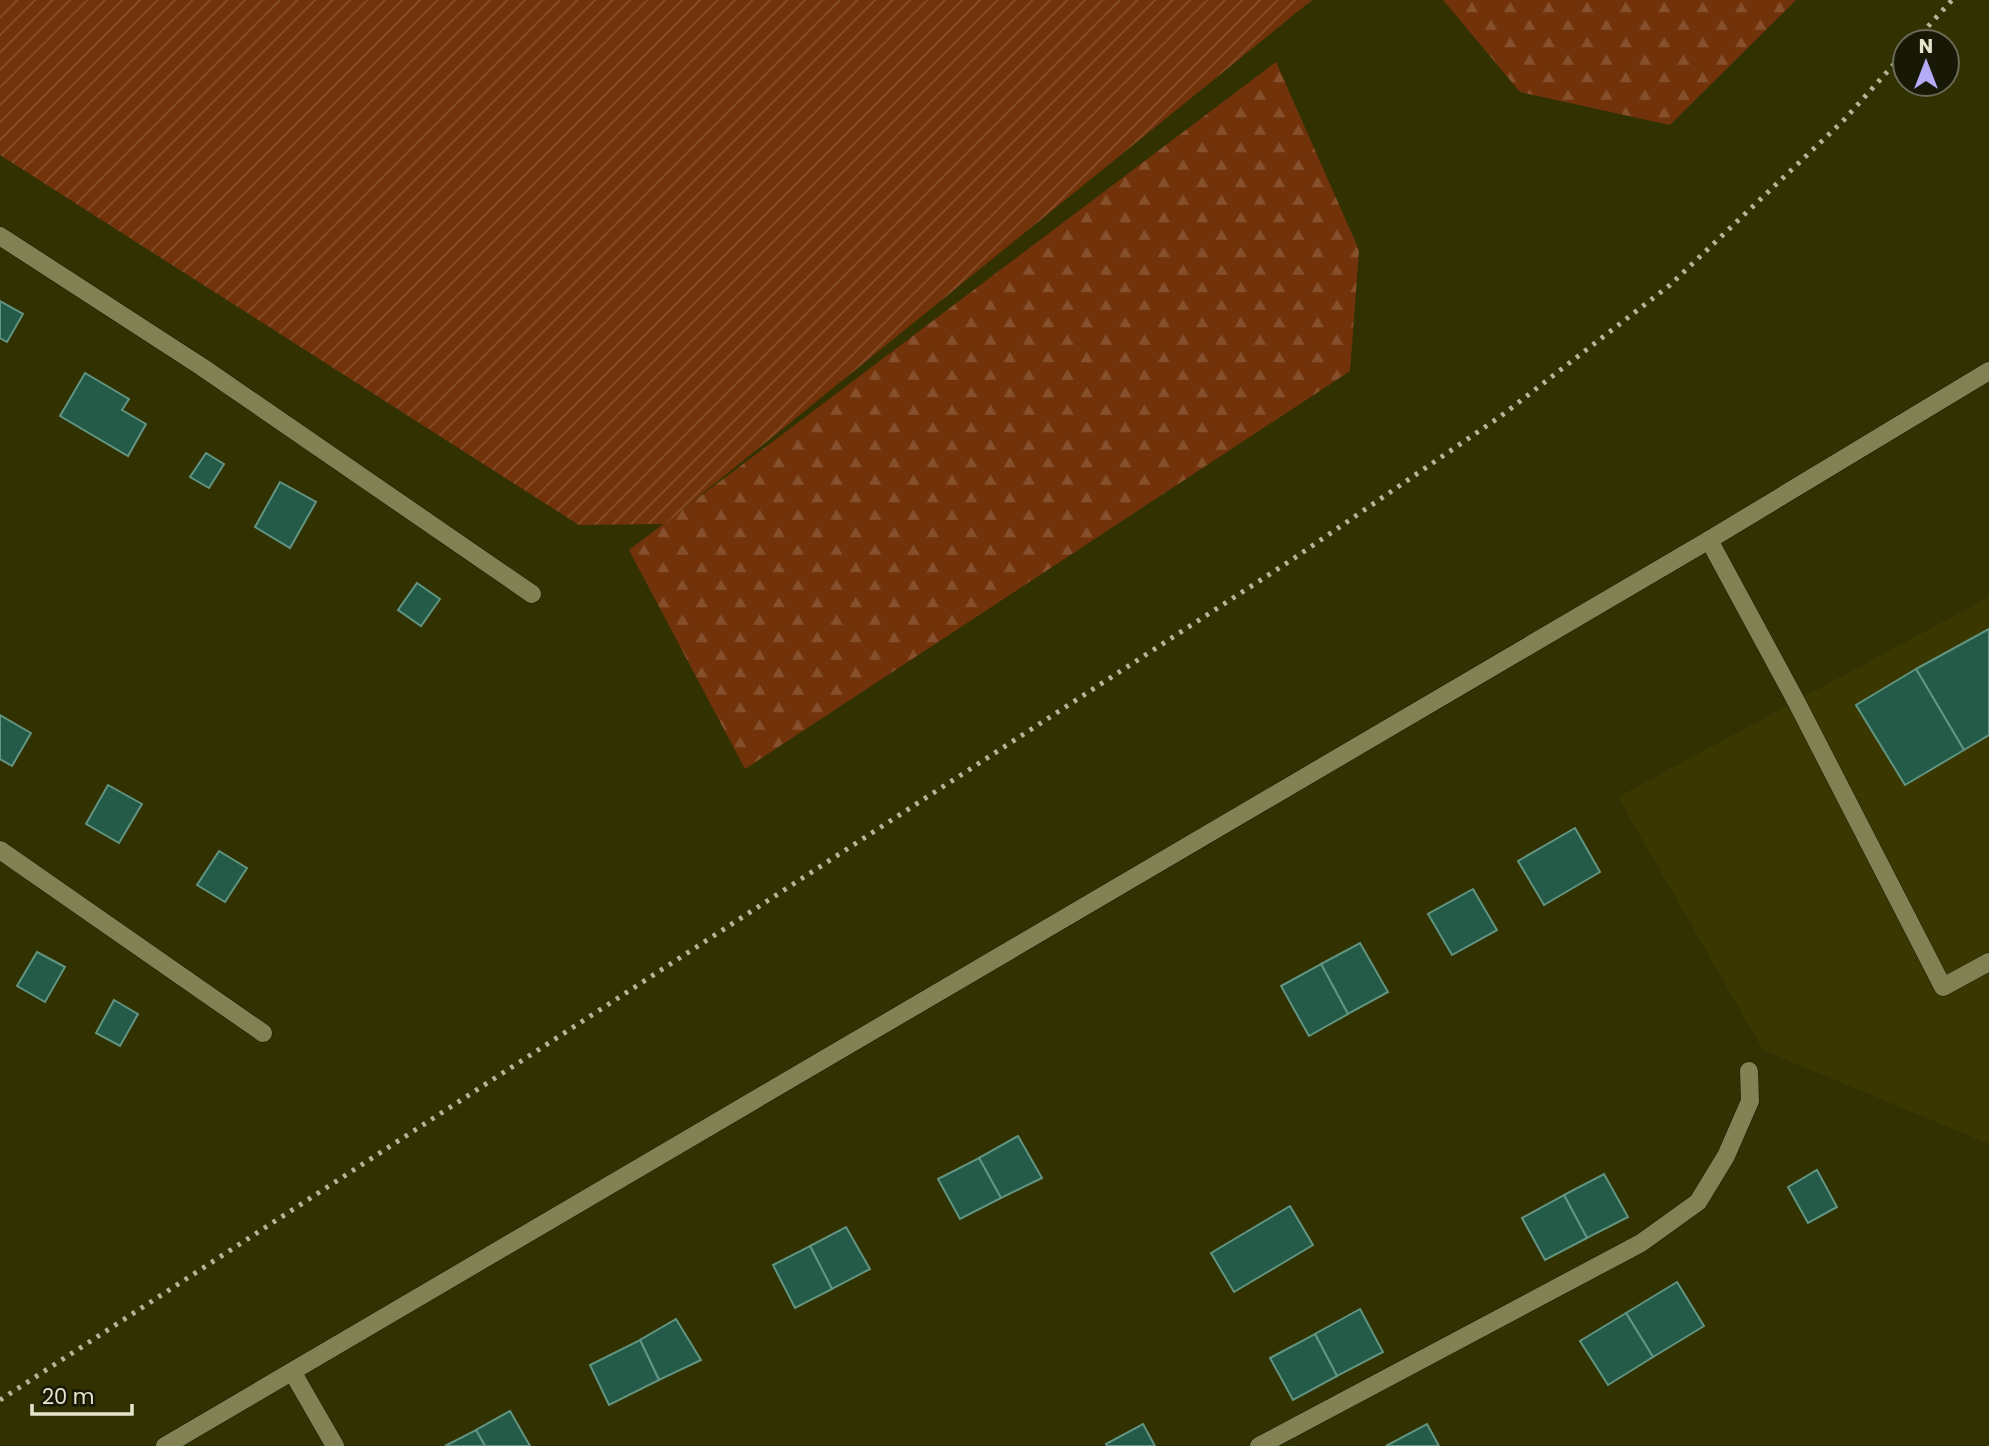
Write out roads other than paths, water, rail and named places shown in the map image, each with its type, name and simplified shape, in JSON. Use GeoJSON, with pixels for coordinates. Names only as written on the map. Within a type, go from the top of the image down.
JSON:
{"type":"FeatureCollection","features":[{"type":"Feature","properties":{"kind":"main road"},"geometry":{"type":"LineString","coordinates":[[0,236],[202,367],[532,594]]}},
{"type":"Feature","properties":{"kind":"main road"},"geometry":{"type":"LineString","coordinates":[[165,1446],[1709,540],[1989,371]]}},
{"type":"Feature","properties":{"kind":"main road"},"geometry":{"type":"LineString","coordinates":[[1709,540],[1796,701],[1943,987],[1989,962]]}},
{"type":"Feature","properties":{"kind":"main road"},"geometry":{"type":"LineString","coordinates":[[0,850],[263,1032]]}},
{"type":"Feature","properties":{"kind":"main road"},"geometry":{"type":"LineString","coordinates":[[1259,1446],[1641,1243],[1698,1202],[1726,1156],[1750,1101],[1749,1071]]}},
{"type":"Feature","properties":{"kind":"main road"},"geometry":{"type":"LineString","coordinates":[[293,1373],[335,1446]]}},
{"type":"Feature","properties":{"kind":"railway"},"geometry":{"type":"LineString","coordinates":[[1927,28],[1952,0]]}},
{"type":"Feature","properties":{"kind":"railway"},"geometry":{"type":"LineString","coordinates":[[0,1400],[1293,559],[1501,416],[1670,285],[1843,121],[1891,68]]}}]}
